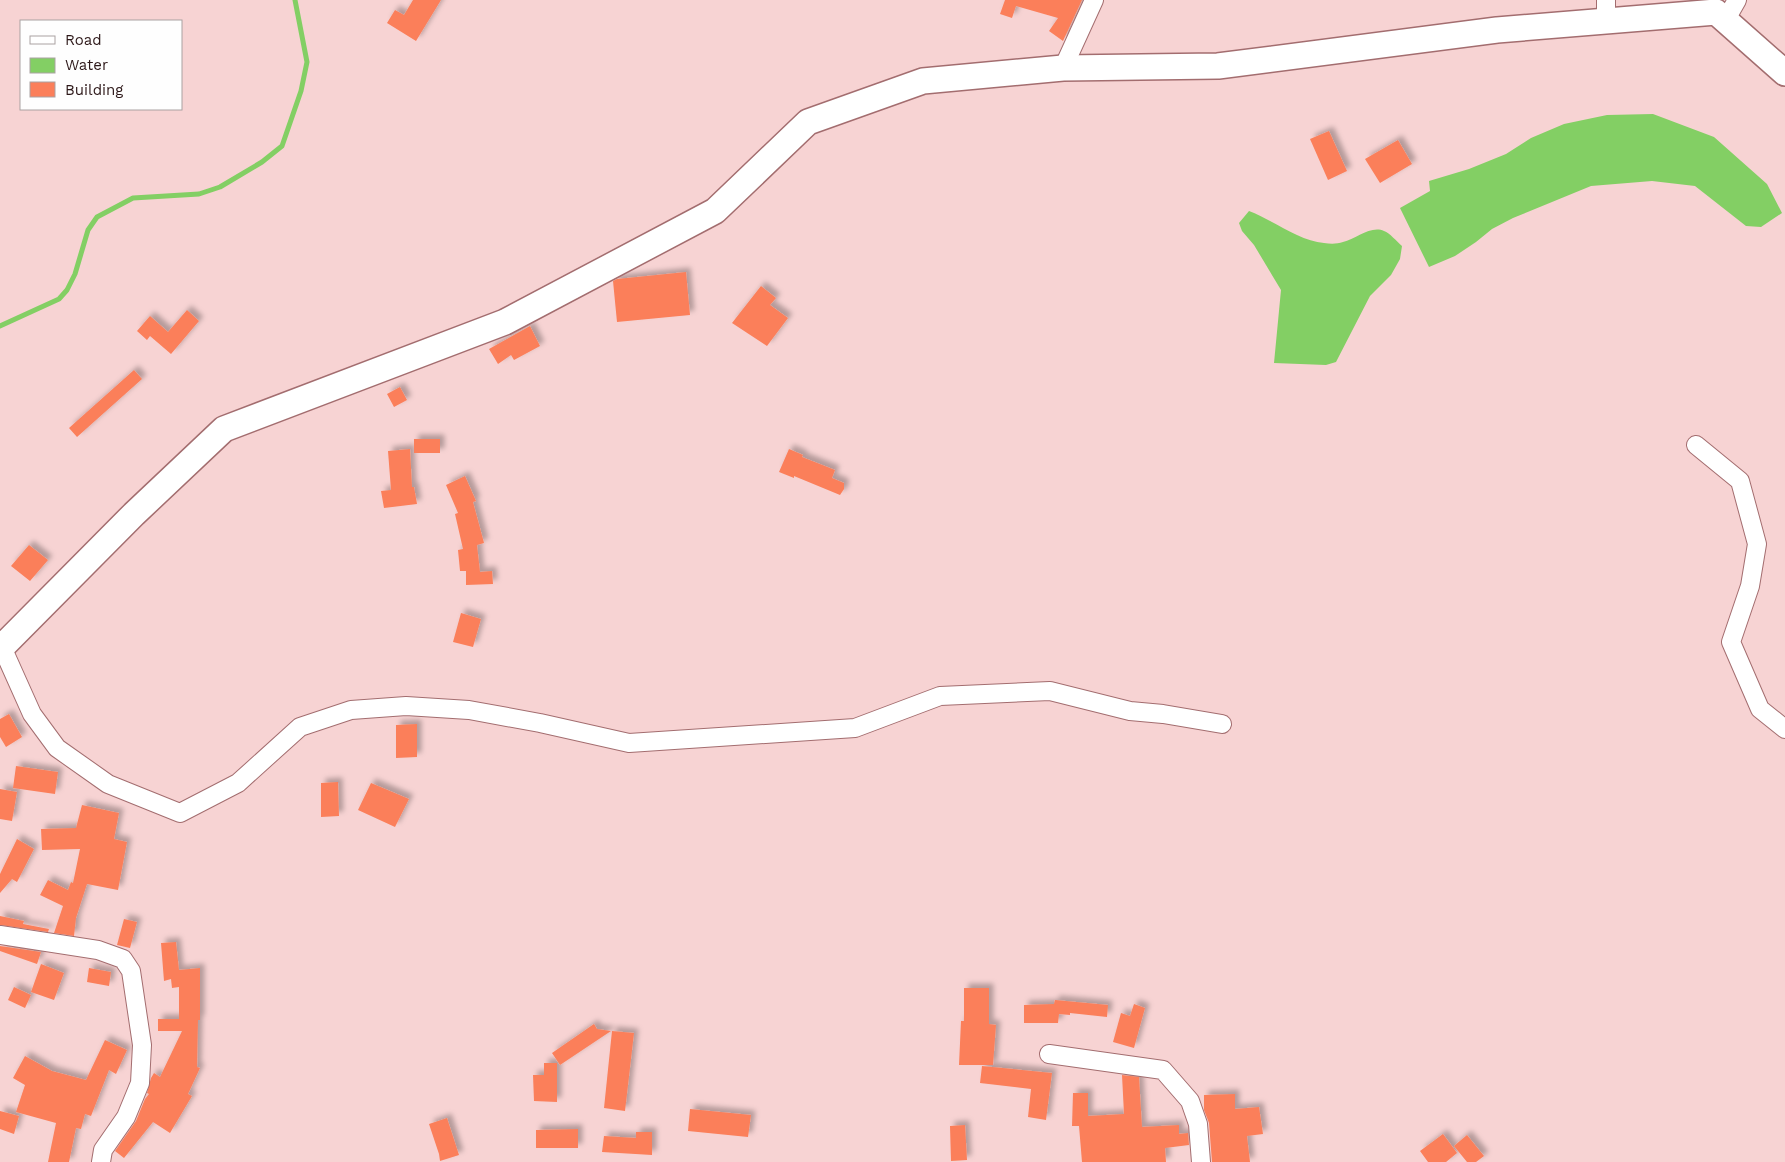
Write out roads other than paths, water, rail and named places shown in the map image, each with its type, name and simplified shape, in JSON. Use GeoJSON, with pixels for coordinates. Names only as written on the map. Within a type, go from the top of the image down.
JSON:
{"type":"FeatureCollection","features":[{"type":"Feature","properties":{"kind":"main road"},"geometry":{"type":"LineString","coordinates":[[1,648],[134,514],[224,429],[505,322],[715,211],[808,122],[923,81],[1063,68],[1218,66],[1497,30],[1606,11],[1716,12],[1731,10],[1785,73]]}},
{"type":"Feature","properties":{"kind":"street"},"geometry":{"type":"LineString","coordinates":[[1063,68],[1094,0]]}},
{"type":"Feature","properties":{"kind":"street"},"geometry":{"type":"LineString","coordinates":[[1696,445],[1740,481],[1756,544],[1750,586],[1731,642],[1760,709],[1785,729]]}},
{"type":"Feature","properties":{"kind":"street"},"geometry":{"type":"LineString","coordinates":[[1,648],[32,714],[57,748],[108,784],[180,813],[238,783],[300,727],[351,710],[406,706],[469,710],[540,723],[629,743],[855,728],[940,696],[1050,691],[1130,711],[1163,714],[1222,724]]}},
{"type":"Feature","properties":{"kind":"street"},"geometry":{"type":"LineString","coordinates":[[0,935],[98,950],[123,959],[131,971],[142,1045],[140,1083],[126,1117],[103,1150],[101,1162]]}},
{"type":"Feature","properties":{"kind":"street"},"geometry":{"type":"LineString","coordinates":[[1049,1054],[1163,1070],[1190,1101],[1198,1124],[1201,1162]]}},
{"type":"Feature","properties":{"kind":"water"},"geometry":{"type":"Polygon","coordinates":[[[1653,114],[1714,137],[1767,184],[1782,213],[1761,227],[1746,226],[1695,186],[1652,181],[1591,186],[1513,218],[1492,229],[1455,256],[1429,267],[1400,208],[1430,191],[1429,181],[1469,169],[1506,154],[1531,138],[1564,124],[1607,115],[1653,114]]]}},
{"type":"Feature","properties":{"kind":"water"},"geometry":{"type":"Polygon","coordinates":[[[1249,211],[1315,241],[1329,244],[1338,243],[1369,231],[1379,230],[1389,233],[1402,246],[1400,259],[1391,275],[1370,296],[1336,362],[1326,365],[1274,363],[1281,290],[1254,245],[1242,231],[1239,223],[1249,211]]]}},
{"type":"Feature","properties":{"kind":"waterway"},"geometry":{"type":"LineString","coordinates":[[0,326],[59,299],[67,290],[75,274],[88,230],[97,217],[133,198],[199,194],[220,187],[262,162],[282,146],[301,91],[307,62],[295,0]]}}]}
